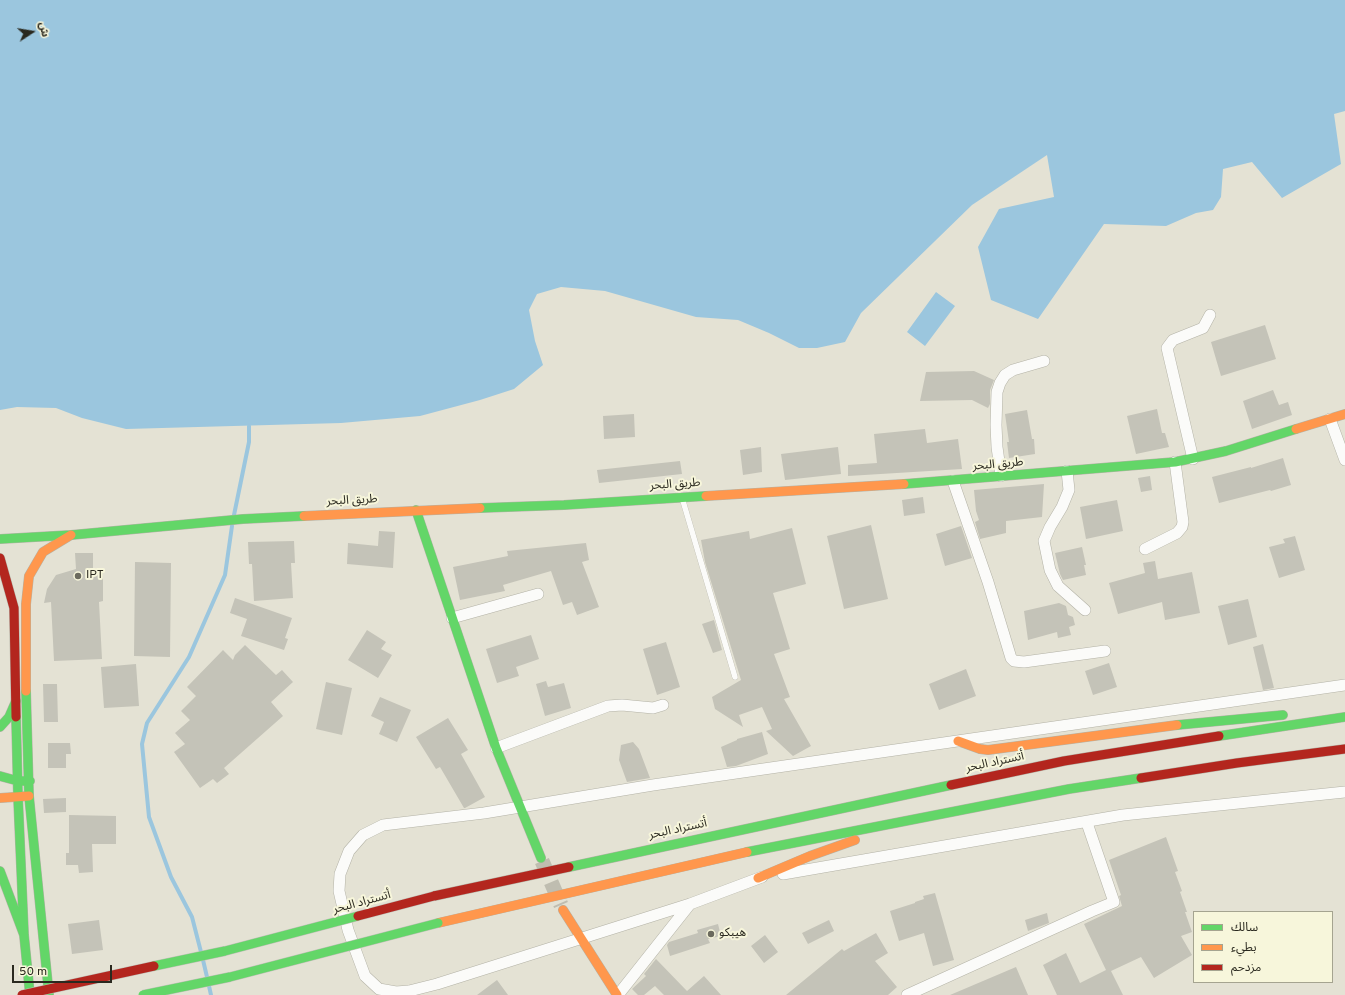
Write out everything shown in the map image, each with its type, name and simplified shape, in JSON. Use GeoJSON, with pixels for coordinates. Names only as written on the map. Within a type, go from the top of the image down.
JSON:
{"type":"FeatureCollection","features":[{"type":"Feature","properties":{"kind":"main road","name":"طريق البحر"},"geometry":{"type":"LineString","coordinates":[[0,539],[71,535],[243,519],[416,510],[564,505],[953,481],[1175,462],[1226,451],[1345,414]]}},
{"type":"Feature","properties":{"kind":"main road"},"geometry":{"type":"LineString","coordinates":[[416,510],[496,748],[541,858]]}},
{"type":"Feature","properties":{"kind":"main road"},"geometry":{"type":"LineString","coordinates":[[49,995],[29,796],[30,781],[26,685],[27,587],[29,576],[43,552],[71,535]]}},
{"type":"Feature","properties":{"kind":"main road"},"geometry":{"type":"LineString","coordinates":[[0,558],[14,608],[18,797],[24,935],[30,995]]}},
{"type":"Feature","properties":{"kind":"main road"},"geometry":{"type":"LineString","coordinates":[[0,727],[9,717],[16,701]]}},
{"type":"Feature","properties":{"kind":"main road"},"geometry":{"type":"LineString","coordinates":[[958,741],[980,749],[988,750],[1165,726],[1290,714]]}},
{"type":"Feature","properties":{"kind":"main road"},"geometry":{"type":"LineString","coordinates":[[1304,714],[1325,720]]}},
{"type":"Feature","properties":{"kind":"main road","name":"أتستراد البحر"},"geometry":{"type":"LineString","coordinates":[[22,995],[225,951],[434,896],[750,827],[1064,761],[1152,746],[1345,717]]}},
{"type":"Feature","properties":{"kind":"main road"},"geometry":{"type":"LineString","coordinates":[[143,995],[230,977],[438,923],[753,851],[1115,782],[1237,763],[1345,749]]}},
{"type":"Feature","properties":{"kind":"main road"},"geometry":{"type":"LineString","coordinates":[[0,776],[18,781],[30,781]]}},
{"type":"Feature","properties":{"kind":"main road"},"geometry":{"type":"LineString","coordinates":[[0,798],[29,796]]}},
{"type":"Feature","properties":{"kind":"main road"},"geometry":{"type":"LineString","coordinates":[[758,878],[810,856],[915,819]]}},
{"type":"Feature","properties":{"kind":"main road"},"geometry":{"type":"LineString","coordinates":[[0,871],[24,935]]}},
{"type":"Feature","properties":{"kind":"main road"},"geometry":{"type":"LineString","coordinates":[[563,910],[617,995]]}},
{"type":"Feature","properties":{"kind":"street"},"geometry":{"type":"LineString","coordinates":[[1193,459],[1166,348],[1173,340],[1203,328],[1210,315]]}},
{"type":"Feature","properties":{"kind":"street"},"geometry":{"type":"LineString","coordinates":[[1002,476],[997,447],[996,425],[997,392],[1000,383],[1005,375],[1013,370],[1044,361]]}},
{"type":"Feature","properties":{"kind":"street"},"geometry":{"type":"LineString","coordinates":[[1330,419],[1345,460]]}},
{"type":"Feature","properties":{"kind":"street"},"geometry":{"type":"LineString","coordinates":[[1145,549],[1177,533],[1182,527],[1183,522],[1175,462]]}},
{"type":"Feature","properties":{"kind":"street"},"geometry":{"type":"LineString","coordinates":[[1066,471],[1069,490],[1044,541],[1050,570],[1058,586],[1085,610]]}},
{"type":"Feature","properties":{"kind":"street"},"geometry":{"type":"LineString","coordinates":[[953,481],[988,582],[1011,658],[1019,663],[1105,651]]}},
{"type":"Feature","properties":{"kind":"street"},"geometry":{"type":"LineString","coordinates":[[452,618],[538,594]]}},
{"type":"Feature","properties":{"kind":"street"},"geometry":{"type":"LineString","coordinates":[[1345,685],[661,784],[521,808],[383,825],[363,835],[349,851],[340,874],[340,891],[348,930],[365,976],[379,989],[396,992],[409,991],[437,984],[690,904],[758,878],[1123,815],[1345,792]]}},
{"type":"Feature","properties":{"kind":"street"},"geometry":{"type":"LineString","coordinates":[[496,748],[608,706],[622,705],[653,708],[663,705]]}},
{"type":"Feature","properties":{"kind":"street"},"geometry":{"type":"LineString","coordinates":[[908,995],[1114,902],[1087,822]]}},
{"type":"Feature","properties":{"kind":"street"},"geometry":{"type":"LineString","coordinates":[[617,995],[690,904]]}},
{"type":"Feature","properties":{"kind":"lane"},"geometry":{"type":"LineString","coordinates":[[682,497],[735,677]]}},
{"type":"Feature","properties":{"kind":"water"},"geometry":{"type":"Polygon","coordinates":[[[0,0],[1345,0],[1345,111],[1334,114],[1341,164],[1282,198],[1252,162],[1223,169],[1221,197],[1213,210],[1196,213],[1166,226],[1104,224],[1038,319],[991,300],[978,247],[999,209],[1054,197],[1047,155],[972,205],[861,313],[845,342],[817,348],[799,348],[738,320],[696,317],[605,291],[561,287],[537,294],[529,310],[535,341],[543,365],[514,389],[420,416],[341,423],[126,429],[82,418],[56,408],[17,407],[0,410],[0,0]]]}},
{"type":"Feature","properties":{"kind":"water"},"geometry":{"type":"Polygon","coordinates":[[[936,292],[955,306],[925,346],[907,332],[936,292]]]}},
{"type":"Feature","properties":{"kind":"building"},"geometry":{"type":"Polygon","coordinates":[[[1265,325],[1276,359],[1221,376],[1211,342],[1265,325]]]}},
{"type":"Feature","properties":{"kind":"building"},"geometry":{"type":"Polygon","coordinates":[[[974,371],[994,380],[990,390],[990,404],[988,408],[972,400],[920,401],[926,372],[974,371]]]}},
{"type":"Feature","properties":{"kind":"building"},"geometry":{"type":"Polygon","coordinates":[[[1273,390],[1279,405],[1288,402],[1292,415],[1252,429],[1243,401],[1273,390]]]}},
{"type":"Feature","properties":{"kind":"building"},"geometry":{"type":"Polygon","coordinates":[[[1157,409],[1162,433],[1165,433],[1169,447],[1136,454],[1127,416],[1157,409]]]}},
{"type":"Feature","properties":{"kind":"building"},"geometry":{"type":"Polygon","coordinates":[[[1027,410],[1032,439],[1034,439],[1035,454],[1009,458],[1007,442],[1009,442],[1005,414],[1027,410]]]}},
{"type":"Feature","properties":{"kind":"building"},"geometry":{"type":"Polygon","coordinates":[[[634,414],[635,437],[604,439],[603,416],[634,414]]]}},
{"type":"Feature","properties":{"kind":"building"},"geometry":{"type":"Polygon","coordinates":[[[925,429],[927,443],[958,439],[962,469],[848,476],[848,465],[877,463],[874,434],[925,429]]]}},
{"type":"Feature","properties":{"kind":"building"},"geometry":{"type":"Polygon","coordinates":[[[761,447],[762,472],[743,475],[740,450],[761,447]]]}},
{"type":"Feature","properties":{"kind":"building"},"geometry":{"type":"Polygon","coordinates":[[[838,447],[841,474],[785,480],[781,454],[838,447]]]}},
{"type":"Feature","properties":{"kind":"building"},"geometry":{"type":"Polygon","coordinates":[[[1283,458],[1291,485],[1219,503],[1212,477],[1251,468],[1283,458]]]}},
{"type":"Feature","properties":{"kind":"building"},"geometry":{"type":"Polygon","coordinates":[[[680,461],[682,474],[599,483],[597,470],[680,461]]]}},
{"type":"Feature","properties":{"kind":"building"},"geometry":{"type":"Polygon","coordinates":[[[1150,476],[1152,490],[1141,492],[1138,478],[1150,476]]]}},
{"type":"Feature","properties":{"kind":"building"},"geometry":{"type":"Polygon","coordinates":[[[1044,484],[1042,517],[1006,521],[1006,533],[980,539],[975,522],[979,520],[976,511],[974,490],[1044,484]]]}},
{"type":"Feature","properties":{"kind":"building"},"geometry":{"type":"Polygon","coordinates":[[[923,497],[925,513],[904,516],[902,500],[923,497]]]}},
{"type":"Feature","properties":{"kind":"building"},"geometry":{"type":"Polygon","coordinates":[[[1117,500],[1123,531],[1086,539],[1080,507],[1117,500]]]}},
{"type":"Feature","properties":{"kind":"building"},"geometry":{"type":"Polygon","coordinates":[[[871,525],[888,599],[844,609],[827,536],[871,525]]]}},
{"type":"Feature","properties":{"kind":"building"},"geometry":{"type":"Polygon","coordinates":[[[961,526],[972,558],[945,566],[936,534],[961,526]]]}},
{"type":"Feature","properties":{"kind":"building"},"geometry":{"type":"Polygon","coordinates":[[[792,528],[806,584],[773,593],[790,649],[774,654],[790,697],[784,699],[811,746],[793,756],[766,731],[772,729],[762,707],[739,715],[743,727],[715,709],[712,697],[741,680],[705,562],[701,540],[749,531],[750,539],[792,528]]]}},
{"type":"Feature","properties":{"kind":"building"},"geometry":{"type":"Polygon","coordinates":[[[379,531],[395,532],[393,568],[347,564],[348,543],[378,546],[379,531]]]}},
{"type":"Feature","properties":{"kind":"building"},"geometry":{"type":"Polygon","coordinates":[[[1295,536],[1305,570],[1279,578],[1269,547],[1285,543],[1283,539],[1295,536]]]}},
{"type":"Feature","properties":{"kind":"building"},"geometry":{"type":"Polygon","coordinates":[[[294,541],[295,563],[291,563],[293,598],[254,601],[252,564],[249,564],[248,542],[294,541]]]}},
{"type":"Feature","properties":{"kind":"building"},"geometry":{"type":"Polygon","coordinates":[[[586,543],[589,560],[582,562],[599,607],[577,615],[572,602],[563,605],[551,571],[503,585],[505,591],[460,600],[453,567],[508,556],[507,551],[586,543]]]}},
{"type":"Feature","properties":{"kind":"building"},"geometry":{"type":"Polygon","coordinates":[[[1082,547],[1086,565],[1084,565],[1086,575],[1063,580],[1055,553],[1082,547]]]}},
{"type":"Feature","properties":{"kind":"building"},"geometry":{"type":"Polygon","coordinates":[[[75,553],[93,553],[93,570],[103,571],[103,601],[99,602],[102,659],[54,661],[51,602],[44,603],[47,589],[56,575],[76,569],[75,553]]]}},
{"type":"Feature","properties":{"kind":"building"},"geometry":{"type":"Polygon","coordinates":[[[1155,561],[1158,579],[1192,572],[1200,613],[1165,620],[1162,602],[1118,614],[1109,583],[1145,573],[1143,563],[1155,561]]]}},
{"type":"Feature","properties":{"kind":"building"},"geometry":{"type":"Polygon","coordinates":[[[135,562],[171,563],[170,657],[134,656],[135,562]]]}},
{"type":"Feature","properties":{"kind":"building"},"geometry":{"type":"Polygon","coordinates":[[[235,598],[292,618],[285,638],[288,639],[284,650],[241,636],[247,619],[230,613],[235,598]]]}},
{"type":"Feature","properties":{"kind":"building"},"geometry":{"type":"Polygon","coordinates":[[[1248,599],[1257,637],[1228,645],[1218,606],[1248,599]]]}},
{"type":"Feature","properties":{"kind":"building"},"geometry":{"type":"Polygon","coordinates":[[[1059,603],[1066,606],[1068,615],[1073,617],[1075,625],[1069,627],[1071,635],[1058,638],[1057,632],[1028,640],[1024,611],[1059,603]]]}},
{"type":"Feature","properties":{"kind":"building"},"geometry":{"type":"Polygon","coordinates":[[[714,620],[722,650],[713,653],[702,624],[714,620]]]}},
{"type":"Feature","properties":{"kind":"building"},"geometry":{"type":"Polygon","coordinates":[[[367,630],[386,642],[381,649],[392,655],[378,678],[348,660],[367,630]]]}},
{"type":"Feature","properties":{"kind":"building"},"geometry":{"type":"Polygon","coordinates":[[[531,635],[539,659],[516,667],[519,676],[497,683],[486,649],[531,635]]]}},
{"type":"Feature","properties":{"kind":"building"},"geometry":{"type":"Polygon","coordinates":[[[666,642],[680,687],[657,695],[643,649],[666,642]]]}},
{"type":"Feature","properties":{"kind":"building"},"geometry":{"type":"Polygon","coordinates":[[[1263,644],[1274,688],[1263,690],[1253,647],[1263,644]]]}},
{"type":"Feature","properties":{"kind":"building"},"geometry":{"type":"Polygon","coordinates":[[[245,645],[276,675],[282,670],[293,682],[271,702],[283,716],[224,768],[229,774],[217,783],[213,779],[200,788],[174,752],[185,744],[175,733],[190,720],[181,711],[196,696],[187,687],[223,650],[233,660],[235,655],[245,645]]]}},
{"type":"Feature","properties":{"kind":"building"},"geometry":{"type":"Polygon","coordinates":[[[1109,663],[1117,687],[1093,695],[1085,671],[1109,663]]]}},
{"type":"Feature","properties":{"kind":"building"},"geometry":{"type":"Polygon","coordinates":[[[136,664],[139,706],[104,708],[101,667],[136,664]]]}},
{"type":"Feature","properties":{"kind":"building"},"geometry":{"type":"Polygon","coordinates":[[[966,669],[976,696],[939,710],[929,684],[966,669]]]}},
{"type":"Feature","properties":{"kind":"building"},"geometry":{"type":"Polygon","coordinates":[[[546,681],[548,687],[564,683],[571,708],[545,716],[536,684],[546,681]]]}},
{"type":"Feature","properties":{"kind":"building"},"geometry":{"type":"Polygon","coordinates":[[[326,682],[352,688],[342,735],[316,729],[326,682]]]}},
{"type":"Feature","properties":{"kind":"building"},"geometry":{"type":"Polygon","coordinates":[[[43,684],[57,684],[58,722],[44,722],[43,684]]]}},
{"type":"Feature","properties":{"kind":"building"},"geometry":{"type":"Polygon","coordinates":[[[380,697],[411,710],[397,742],[379,734],[384,722],[371,716],[380,697]]]}},
{"type":"Feature","properties":{"kind":"building"},"geometry":{"type":"Polygon","coordinates":[[[448,718],[468,750],[461,754],[485,797],[465,808],[440,767],[436,769],[416,737],[448,718]]]}},
{"type":"Feature","properties":{"kind":"building"},"geometry":{"type":"Polygon","coordinates":[[[762,732],[768,754],[736,766],[727,767],[721,747],[737,739],[762,732]]]}},
{"type":"Feature","properties":{"kind":"building"},"geometry":{"type":"Polygon","coordinates":[[[633,742],[639,749],[650,778],[627,782],[619,760],[621,745],[633,742]]]}},
{"type":"Feature","properties":{"kind":"building"},"geometry":{"type":"Polygon","coordinates":[[[48,743],[70,743],[71,754],[66,754],[66,768],[48,768],[48,743]]]}},
{"type":"Feature","properties":{"kind":"building"},"geometry":{"type":"Polygon","coordinates":[[[66,798],[66,812],[44,813],[43,799],[66,798]]]}},
{"type":"Feature","properties":{"kind":"building"},"geometry":{"type":"Polygon","coordinates":[[[69,815],[116,816],[116,844],[92,844],[93,872],[79,873],[78,865],[66,865],[66,853],[69,853],[69,815]]]}},
{"type":"Feature","properties":{"kind":"building"},"geometry":{"type":"Polygon","coordinates":[[[1166,837],[1178,871],[1175,872],[1182,891],[1180,892],[1192,932],[1181,936],[1192,955],[1154,978],[1141,957],[1111,971],[1123,995],[1057,995],[1043,965],[1066,953],[1080,983],[1106,970],[1084,924],[1122,906],[1119,896],[1121,895],[1109,860],[1166,837]]]}},
{"type":"Feature","properties":{"kind":"building"},"geometry":{"type":"Polygon","coordinates":[[[935,893],[954,960],[933,966],[924,933],[899,941],[890,911],[915,903],[924,899],[923,896],[935,893]]]}},
{"type":"Feature","properties":{"kind":"building"},"geometry":{"type":"Polygon","coordinates":[[[1047,913],[1049,923],[1028,931],[1025,920],[1047,913]]]}},
{"type":"Feature","properties":{"kind":"building"},"geometry":{"type":"Polygon","coordinates":[[[99,920],[103,950],[72,954],[68,924],[99,920]]]}},
{"type":"Feature","properties":{"kind":"building"},"geometry":{"type":"Polygon","coordinates":[[[829,920],[834,931],[808,944],[802,933],[829,920]]]}},
{"type":"Feature","properties":{"kind":"building"},"geometry":{"type":"Polygon","coordinates":[[[718,924],[721,936],[708,939],[710,943],[670,956],[667,945],[669,942],[698,933],[697,930],[718,924]]]}},
{"type":"Feature","properties":{"kind":"building"},"geometry":{"type":"Polygon","coordinates":[[[876,933],[888,953],[875,961],[897,987],[888,995],[786,995],[842,949],[844,951],[876,933]]]}},
{"type":"Feature","properties":{"kind":"building"},"geometry":{"type":"Polygon","coordinates":[[[765,935],[778,952],[764,963],[751,946],[765,935]]]}},
{"type":"Feature","properties":{"kind":"building"},"geometry":{"type":"Polygon","coordinates":[[[656,959],[687,991],[704,976],[721,995],[664,995],[655,986],[644,995],[638,995],[632,989],[646,976],[644,974],[656,959]]]}},
{"type":"Feature","properties":{"kind":"building"},"geometry":{"type":"Polygon","coordinates":[[[1016,967],[1028,995],[950,995],[1016,967]]]}},
{"type":"Feature","properties":{"kind":"building"},"geometry":{"type":"Polygon","coordinates":[[[497,980],[508,995],[477,995],[497,980]]]}},
{"type":"Feature","properties":{"kind":"waterway"},"geometry":{"type":"LineString","coordinates":[[234,515],[249,442],[249,426]]}},
{"type":"Feature","properties":{"kind":"waterway"},"geometry":{"type":"LineString","coordinates":[[201,952],[192,917],[171,877],[149,817],[142,744],[147,723],[189,657],[225,575],[232,526]]}},
{"type":"Feature","properties":{"kind":"waterway"},"geometry":{"type":"LineString","coordinates":[[203,960],[207,977]]}},
{"type":"Feature","properties":{"kind":"waterway"},"geometry":{"type":"LineString","coordinates":[[209,986],[211,995]]}},
{"type":"Feature","properties":{"kind":"tunnel"},"geometry":{"type":"LineString","coordinates":[[542,861],[561,905]]}},
{"type":"Feature","properties":{"kind":"traffic: fast"},"geometry":{"type":"LineString","coordinates":[[904,484],[1175,462],[1226,451],[1296,429]]}},
{"type":"Feature","properties":{"kind":"traffic: fast"},"geometry":{"type":"LineString","coordinates":[[480,508],[564,505],[706,496]]}},
{"type":"Feature","properties":{"kind":"traffic: fast"},"geometry":{"type":"LineString","coordinates":[[416,510],[496,748],[541,858]]}},
{"type":"Feature","properties":{"kind":"traffic: fast"},"geometry":{"type":"LineString","coordinates":[[0,539],[71,535],[243,519],[304,516]]}},
{"type":"Feature","properties":{"kind":"traffic: fast"},"geometry":{"type":"LineString","coordinates":[[26,691],[29,796],[49,995]]}},
{"type":"Feature","properties":{"kind":"traffic: fast"},"geometry":{"type":"LineString","coordinates":[[0,727],[9,717],[16,701]]}},
{"type":"Feature","properties":{"kind":"traffic: fast"},"geometry":{"type":"LineString","coordinates":[[1177,725],[1283,715]]}},
{"type":"Feature","properties":{"kind":"traffic: fast"},"geometry":{"type":"LineString","coordinates":[[16,717],[24,935],[30,995]]}},
{"type":"Feature","properties":{"kind":"traffic: fast"},"geometry":{"type":"LineString","coordinates":[[1219,736],[1345,717]]}},
{"type":"Feature","properties":{"kind":"traffic: fast"},"geometry":{"type":"LineString","coordinates":[[0,776],[18,781],[30,781]]}},
{"type":"Feature","properties":{"kind":"traffic: fast"},"geometry":{"type":"LineString","coordinates":[[747,852],[1069,789],[1141,778]]}},
{"type":"Feature","properties":{"kind":"traffic: fast"},"geometry":{"type":"LineString","coordinates":[[569,867],[951,785]]}},
{"type":"Feature","properties":{"kind":"traffic: fast"},"geometry":{"type":"LineString","coordinates":[[0,871],[24,935]]}},
{"type":"Feature","properties":{"kind":"traffic: fast"},"geometry":{"type":"LineString","coordinates":[[154,966],[225,951],[358,916]]}},
{"type":"Feature","properties":{"kind":"traffic: fast"},"geometry":{"type":"LineString","coordinates":[[143,995],[230,977],[438,923]]}},
{"type":"Feature","properties":{"kind":"traffic: slow"},"geometry":{"type":"LineString","coordinates":[[1296,429],[1345,414]]}},
{"type":"Feature","properties":{"kind":"traffic: slow"},"geometry":{"type":"LineString","coordinates":[[706,496],[904,484]]}},
{"type":"Feature","properties":{"kind":"traffic: slow"},"geometry":{"type":"LineString","coordinates":[[304,516],[480,508]]}},
{"type":"Feature","properties":{"kind":"traffic: slow"},"geometry":{"type":"LineString","coordinates":[[26,691],[26,604],[29,576],[43,552],[71,535]]}},
{"type":"Feature","properties":{"kind":"traffic: slow"},"geometry":{"type":"LineString","coordinates":[[958,741],[980,749],[988,750],[1177,725]]}},
{"type":"Feature","properties":{"kind":"traffic: slow"},"geometry":{"type":"LineString","coordinates":[[0,798],[29,796]]}},
{"type":"Feature","properties":{"kind":"traffic: slow"},"geometry":{"type":"LineString","coordinates":[[758,878],[810,856],[855,840]]}},
{"type":"Feature","properties":{"kind":"traffic: slow"},"geometry":{"type":"LineString","coordinates":[[438,923],[747,852]]}},
{"type":"Feature","properties":{"kind":"traffic: slow"},"geometry":{"type":"LineString","coordinates":[[563,910],[617,995]]}},
{"type":"Feature","properties":{"kind":"traffic: jam"},"geometry":{"type":"LineString","coordinates":[[0,558],[14,608],[16,717]]}},
{"type":"Feature","properties":{"kind":"traffic: jam"},"geometry":{"type":"LineString","coordinates":[[951,785],[1064,761],[1219,736]]}},
{"type":"Feature","properties":{"kind":"traffic: jam"},"geometry":{"type":"LineString","coordinates":[[1141,778],[1237,763],[1345,749]]}},
{"type":"Feature","properties":{"kind":"traffic: jam"},"geometry":{"type":"LineString","coordinates":[[434,896],[569,867]]}},
{"type":"Feature","properties":{"kind":"traffic: jam"},"geometry":{"type":"LineString","coordinates":[[358,916],[434,896]]}},
{"type":"Feature","properties":{"kind":"traffic: jam"},"geometry":{"type":"LineString","coordinates":[[22,995],[154,966]]}},
{"type":"Feature","properties":{"kind":"place","name":"IPT"},"geometry":{"type":"Point","coordinates":[78,576]}},
{"type":"Feature","properties":{"kind":"place","name":"هيبكو"},"geometry":{"type":"Point","coordinates":[711,934]}}]}
